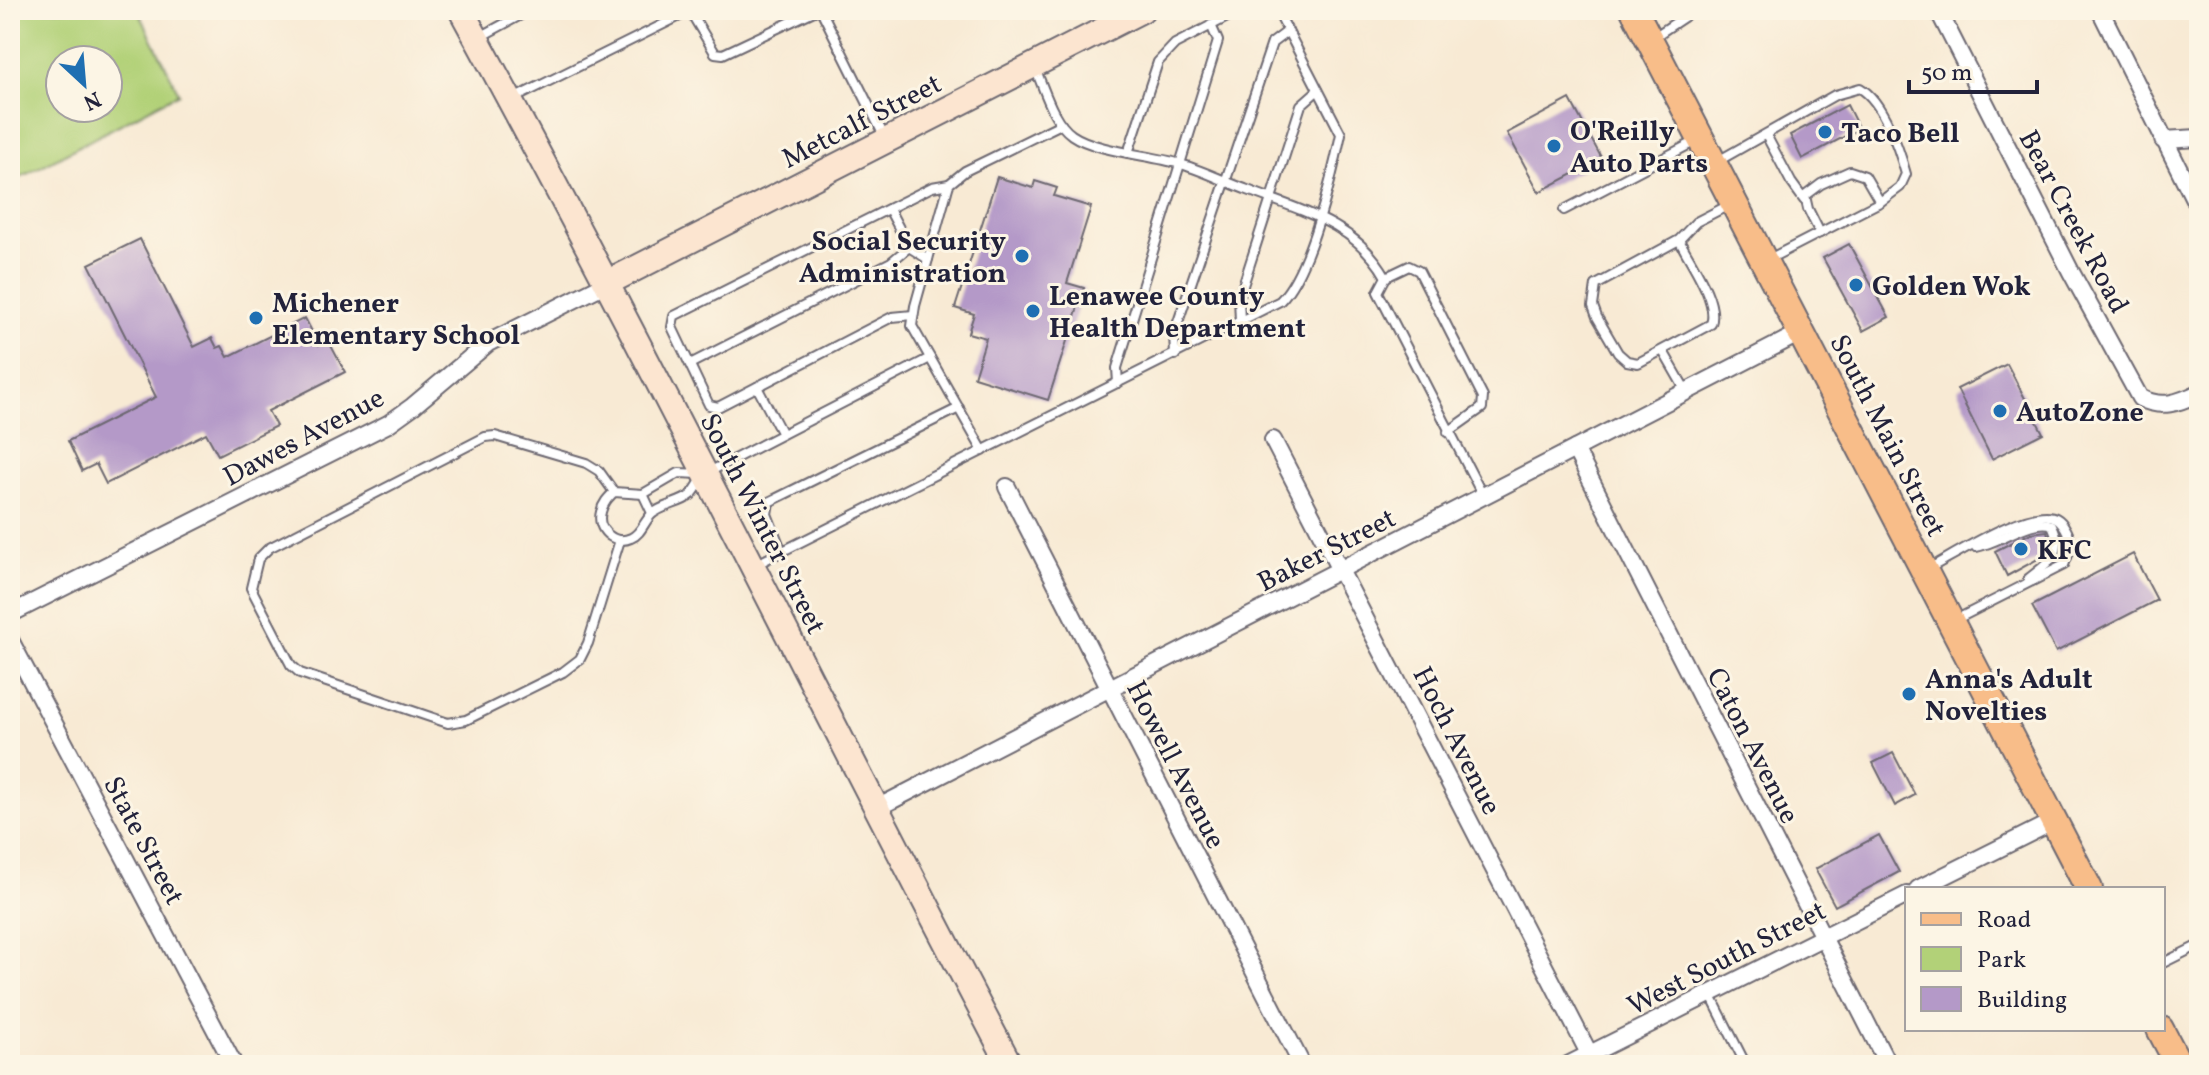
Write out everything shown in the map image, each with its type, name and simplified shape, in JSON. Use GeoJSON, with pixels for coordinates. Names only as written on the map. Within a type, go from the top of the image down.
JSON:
{"type":"FeatureCollection","features":[{"type":"Feature","properties":{"kind":"main road","name":"South Main Street"},"geometry":{"type":"LineString","coordinates":[[1634,10],[2088,887]]}},
{"type":"Feature","properties":{"kind":"main road"},"geometry":{"type":"LineString","coordinates":[[2161,1031],[2179,1065]]}},
{"type":"Feature","properties":{"kind":"street","name":"South Winter Street"},"geometry":{"type":"LineString","coordinates":[[461,10],[607,283],[875,809],[1010,1065]]}},
{"type":"Feature","properties":{"kind":"street","name":"Metcalf Street"},"geometry":{"type":"LineString","coordinates":[[607,283],[1142,10]]}},
{"type":"Feature","properties":{"kind":"street","name":"Bear Creek Road"},"geometry":{"type":"LineString","coordinates":[[1938,10],[2071,272],[2140,398],[2154,405],[2176,404],[2199,393]]}},
{"type":"Feature","properties":{"kind":"street"},"geometry":{"type":"LineString","coordinates":[[2100,10],[2199,209]]}},
{"type":"Feature","properties":{"kind":"street"},"geometry":{"type":"LineString","coordinates":[[2163,140],[2199,138]]}},
{"type":"Feature","properties":{"kind":"street","name":"Dawes Avenue"},"geometry":{"type":"LineString","coordinates":[[10,614],[388,424],[488,343],[607,283]]}},
{"type":"Feature","properties":{"kind":"street","name":"Baker Street"},"geometry":{"type":"LineString","coordinates":[[875,809],[1800,333]]}},
{"type":"Feature","properties":{"kind":"street","name":"Hoch Avenue"},"geometry":{"type":"LineString","coordinates":[[1273,440],[1592,1060]]}},
{"type":"Feature","properties":{"kind":"street","name":"Caton Avenue"},"geometry":{"type":"LineString","coordinates":[[1575,449],[1888,1065]]}},
{"type":"Feature","properties":{"kind":"street","name":"Howell Avenue"},"geometry":{"type":"LineString","coordinates":[[1007,487],[1302,1065]]}},
{"type":"Feature","properties":{"kind":"street","name":"State Street"},"geometry":{"type":"LineString","coordinates":[[10,640],[234,1065]]}},
{"type":"Feature","properties":{"kind":"street"},"geometry":{"type":"LineString","coordinates":[[1922,887],[2054,821]]}},
{"type":"Feature","properties":{"kind":"street","name":"West South Street"},"geometry":{"type":"LineString","coordinates":[[1568,1065],[1592,1060],[1710,993],[1905,896]]}},
{"type":"Feature","properties":{"kind":"lane"},"geometry":{"type":"LineString","coordinates":[[477,39],[530,10]]}},
{"type":"Feature","properties":{"kind":"lane"},"geometry":{"type":"LineString","coordinates":[[511,100],[690,11],[715,53],[723,54],[818,10],[886,141]]}},
{"type":"Feature","properties":{"kind":"lane"},"geometry":{"type":"LineString","coordinates":[[1128,153],[1158,62],[1175,44],[1241,10]]}},
{"type":"Feature","properties":{"kind":"lane"},"geometry":{"type":"LineString","coordinates":[[752,566],[1175,355],[1280,301],[1292,289],[1320,216],[1341,134],[1277,10]]}},
{"type":"Feature","properties":{"kind":"lane"},"geometry":{"type":"LineString","coordinates":[[1650,40],[1684,17],[1681,10]]}},
{"type":"Feature","properties":{"kind":"lane"},"geometry":{"type":"LineString","coordinates":[[1118,383],[1117,368],[1218,41],[1211,25]]}},
{"type":"Feature","properties":{"kind":"lane"},"geometry":{"type":"LineString","coordinates":[[1175,355],[1174,334],[1272,43],[1288,31]]}},
{"type":"Feature","properties":{"kind":"lane"},"geometry":{"type":"LineString","coordinates":[[1034,65],[1061,124],[1073,136],[1128,153],[1180,163],[1320,216],[1359,243],[1386,277]]}},
{"type":"Feature","properties":{"kind":"lane"},"geometry":{"type":"LineString","coordinates":[[1713,164],[1835,95],[1860,88],[1871,94],[1899,147],[1906,174],[1900,187],[1880,202],[1763,262]]}},
{"type":"Feature","properties":{"kind":"lane"},"geometry":{"type":"LineString","coordinates":[[1240,321],[1239,298],[1301,105],[1318,90]]}},
{"type":"Feature","properties":{"kind":"lane"},"geometry":{"type":"LineString","coordinates":[[913,315],[892,317],[718,407],[709,405],[672,327],[674,316],[932,187],[949,184],[965,171],[1061,124]]}},
{"type":"Feature","properties":{"kind":"lane"},"geometry":{"type":"LineString","coordinates":[[1766,135],[1791,182],[1806,202],[1820,233]]}},
{"type":"Feature","properties":{"kind":"lane"},"geometry":{"type":"LineString","coordinates":[[1564,210],[1700,139]]}},
{"type":"Feature","properties":{"kind":"lane"},"geometry":{"type":"LineString","coordinates":[[1806,202],[1805,196],[1821,184],[1850,171],[1865,176],[1880,202]]}},
{"type":"Feature","properties":{"kind":"lane"},"geometry":{"type":"LineString","coordinates":[[949,184],[912,326],[983,451]]}},
{"type":"Feature","properties":{"kind":"lane"},"geometry":{"type":"LineString","coordinates":[[1679,240],[1712,303],[1715,315],[1705,329],[1663,351],[1638,363],[1627,361],[1618,353],[1597,317],[1593,306],[1596,285],[1679,240],[1696,222],[1733,203]]}},
{"type":"Feature","properties":{"kind":"lane"},"geometry":{"type":"LineString","coordinates":[[889,209],[909,247],[928,259]]}},
{"type":"Feature","properties":{"kind":"lane"},"geometry":{"type":"LineString","coordinates":[[690,364],[891,262],[909,247]]}},
{"type":"Feature","properties":{"kind":"lane"},"geometry":{"type":"LineString","coordinates":[[1448,432],[1482,408],[1483,397],[1419,271],[1409,266],[1386,277],[1378,292],[1448,432],[1483,496]]}},
{"type":"Feature","properties":{"kind":"lane"},"geometry":{"type":"LineString","coordinates":[[1663,351],[1686,392]]}},
{"type":"Feature","properties":{"kind":"lane"},"geometry":{"type":"LineString","coordinates":[[705,474],[679,473],[643,494],[614,492],[605,500],[599,515],[603,528],[609,537],[620,540],[632,538],[644,527],[652,513],[691,495],[705,474],[930,358]]}},
{"type":"Feature","properties":{"kind":"lane"},"geometry":{"type":"LineString","coordinates":[[757,387],[782,434]]}},
{"type":"Feature","properties":{"kind":"lane"},"geometry":{"type":"LineString","coordinates":[[782,552],[767,514],[769,502],[959,408]]}},
{"type":"Feature","properties":{"kind":"lane"},"geometry":{"type":"LineString","coordinates":[[614,492],[599,471],[586,463],[495,436],[485,437],[269,548],[258,559],[251,588],[291,665],[300,673],[448,723],[466,720],[563,672],[580,659],[588,643],[620,540]]}},
{"type":"Feature","properties":{"kind":"lane"},"geometry":{"type":"LineString","coordinates":[[643,494],[652,513]]}},
{"type":"Feature","properties":{"kind":"lane"},"geometry":{"type":"LineString","coordinates":[[1923,571],[2036,515],[2053,516],[2062,522],[2072,545],[2064,565],[1950,622]]}},
{"type":"Feature","properties":{"kind":"lane"},"geometry":{"type":"LineString","coordinates":[[1967,548],[1992,545],[2039,522],[2052,525],[2058,539],[2057,552],[2015,590]]}},
{"type":"Feature","properties":{"kind":"lane"},"geometry":{"type":"LineString","coordinates":[[2165,962],[2199,945]]}},
{"type":"Feature","properties":{"kind":"lane"},"geometry":{"type":"LineString","coordinates":[[1710,993],[1746,1065]]}},
{"type":"Feature","properties":{"kind":"green space"},"geometry":{"type":"Polygon","coordinates":[[[10,10],[138,10],[179,93],[124,122],[124,44],[44,44],[44,124],[121,124],[10,183],[10,10]]]}},
{"type":"Feature","properties":{"kind":"building","name":"O'Reilly Auto Parts"},"geometry":{"type":"Polygon","coordinates":[[[1570,99],[1602,159],[1539,192],[1507,133],[1570,99]]]}},
{"type":"Feature","properties":{"kind":"building","name":"Taco Bell"},"geometry":{"type":"Polygon","coordinates":[[[1847,105],[1859,129],[1802,159],[1790,135],[1847,105]]]}},
{"type":"Feature","properties":{"kind":"building"},"geometry":{"type":"Polygon","coordinates":[[[997,177],[1033,188],[1035,181],[1057,188],[1054,196],[1091,207],[1067,283],[1084,288],[1048,400],[974,377],[986,338],[968,333],[974,314],[955,308],[997,177]]]}},
{"type":"Feature","properties":{"kind":"building"},"geometry":{"type":"Polygon","coordinates":[[[140,239],[194,347],[212,338],[217,348],[222,346],[228,357],[305,318],[319,345],[328,340],[345,372],[268,411],[276,426],[218,455],[206,433],[106,484],[96,464],[82,471],[68,441],[156,397],[89,264],[140,239]]]}},
{"type":"Feature","properties":{"kind":"building"},"geometry":{"type":"Polygon","coordinates":[[[1849,244],[1889,317],[1863,331],[1823,258],[1849,244]]]}},
{"type":"Feature","properties":{"kind":"building","name":"AutoZone"},"geometry":{"type":"Polygon","coordinates":[[[2007,364],[2043,433],[1992,459],[1957,389],[2007,364]]]}},
{"type":"Feature","properties":{"kind":"building","name":"KFC"},"geometry":{"type":"Polygon","coordinates":[[[2047,531],[2050,542],[2042,546],[2045,555],[2007,576],[1995,551],[2031,533],[2047,531]]]}},
{"type":"Feature","properties":{"kind":"building"},"geometry":{"type":"Polygon","coordinates":[[[2133,554],[2157,600],[2056,652],[2032,606],[2133,554]]]}},
{"type":"Feature","properties":{"kind":"building"},"geometry":{"type":"Polygon","coordinates":[[[1893,753],[1915,795],[1895,806],[1873,763],[1893,753]]]}},
{"type":"Feature","properties":{"kind":"building"},"geometry":{"type":"Polygon","coordinates":[[[1879,835],[1899,872],[1835,906],[1815,869],[1879,835]]]}},
{"type":"Feature","properties":{"kind":"place","name":"Taco Bell"},"geometry":{"type":"Point","coordinates":[1825,132]}},
{"type":"Feature","properties":{"kind":"place","name":"O'Reilly Auto Parts"},"geometry":{"type":"Point","coordinates":[1554,146]}},
{"type":"Feature","properties":{"kind":"place","name":"Social Security Administration"},"geometry":{"type":"Point","coordinates":[1022,256]}},
{"type":"Feature","properties":{"kind":"place","name":"Golden Wok"},"geometry":{"type":"Point","coordinates":[1856,285]}},
{"type":"Feature","properties":{"kind":"place","name":"Lenawee County Health Department"},"geometry":{"type":"Point","coordinates":[1033,311]}},
{"type":"Feature","properties":{"kind":"place","name":"Michener Elementary School"},"geometry":{"type":"Point","coordinates":[256,318]}},
{"type":"Feature","properties":{"kind":"place","name":"AutoZone"},"geometry":{"type":"Point","coordinates":[2000,411]}},
{"type":"Feature","properties":{"kind":"place","name":"KFC"},"geometry":{"type":"Point","coordinates":[2021,549]}},
{"type":"Feature","properties":{"kind":"place","name":"Anna's Adult Novelties"},"geometry":{"type":"Point","coordinates":[1909,694]}}]}
